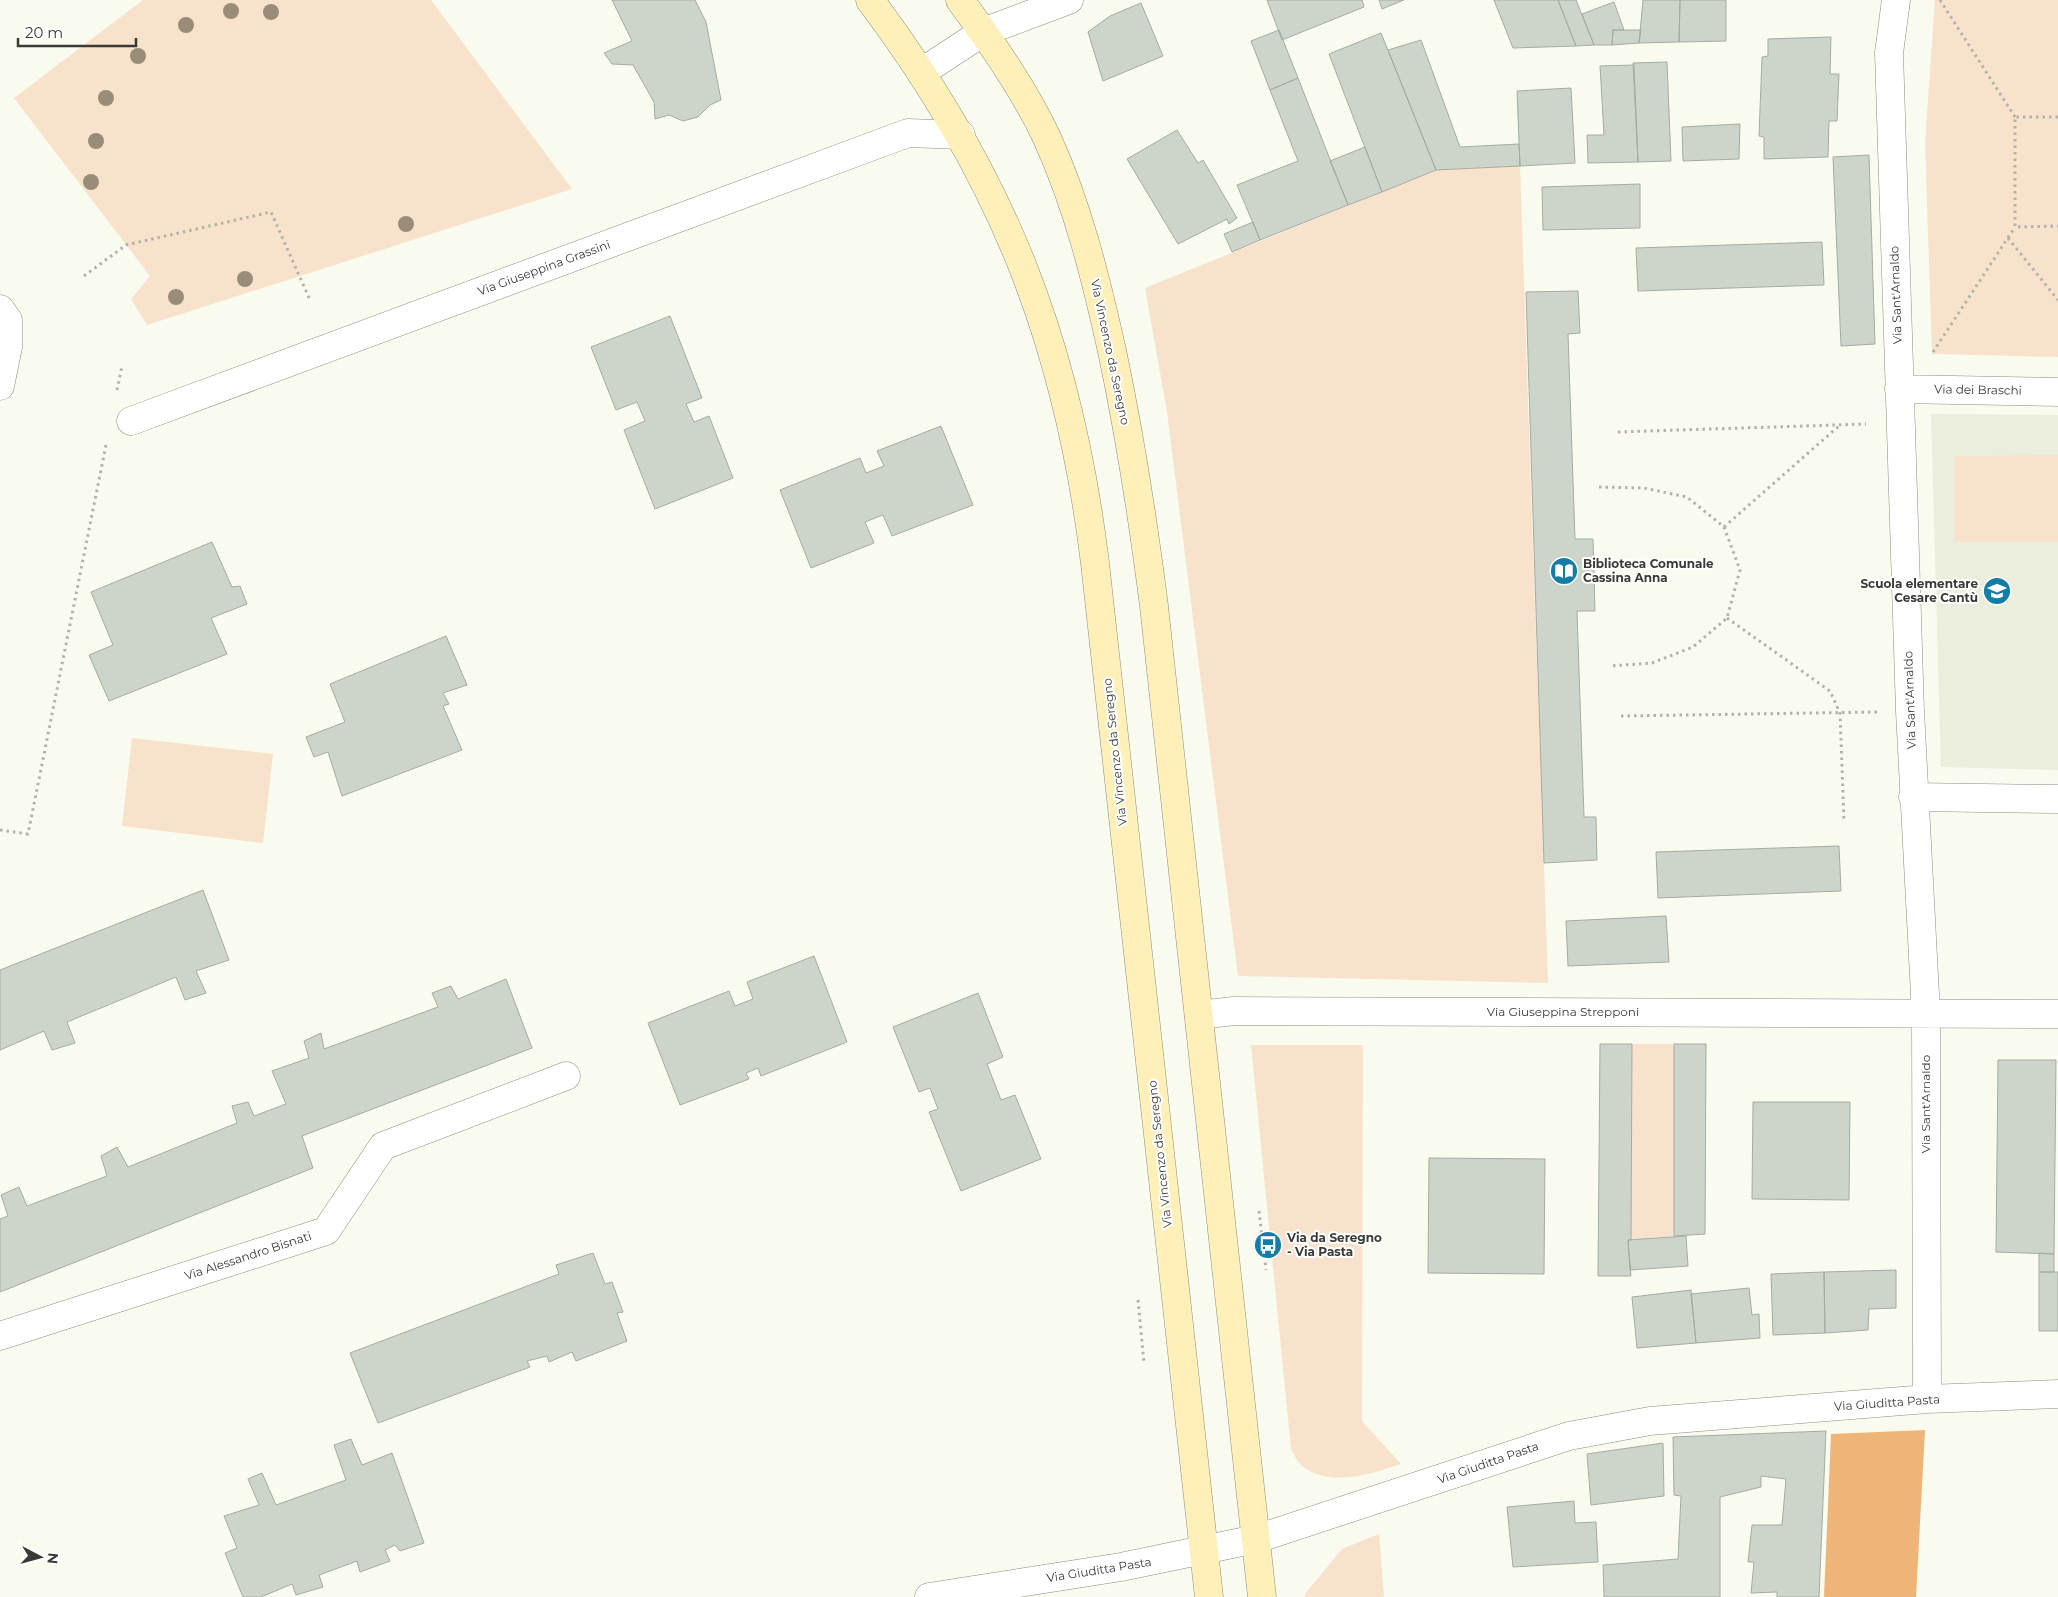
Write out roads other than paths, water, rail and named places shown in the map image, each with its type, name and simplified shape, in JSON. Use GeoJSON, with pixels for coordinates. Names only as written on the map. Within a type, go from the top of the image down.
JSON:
{"type":"FeatureCollection","features":[{"type":"Feature","properties":{"kind":"main road","name":"Via Vincenzo da Seregno"},"geometry":{"type":"LineString","coordinates":[[870,0],[922,72],[960,135],[996,201],[1038,304],[1061,378],[1084,489],[1095,563],[1209,1597]]}},
{"type":"Feature","properties":{"kind":"main road","name":"Via Vincenzo da Seregno"},"geometry":{"type":"LineString","coordinates":[[960,0],[1027,101],[1046,137],[1062,174],[1080,226],[1108,331],[1138,487],[1149,566],[1262,1597]]}},
{"type":"Feature","properties":{"kind":"street"},"geometry":{"type":"LineString","coordinates":[[922,72],[983,32],[1069,0]]}},
{"type":"Feature","properties":{"kind":"street","name":"Via Sant'Arnaldo"},"geometry":{"type":"LineString","coordinates":[[1896,0],[1889,53],[1898,389],[1913,797],[1926,1014],[1926,1399]]}},
{"type":"Feature","properties":{"kind":"street","name":"Via Giuseppina Grassini"},"geometry":{"type":"LineString","coordinates":[[131,421],[908,133],[960,135]]}},
{"type":"Feature","properties":{"kind":"street"},"geometry":{"type":"LineString","coordinates":[[0,309],[8,320],[8,347],[0,386]]}},
{"type":"Feature","properties":{"kind":"street","name":"Via dei Braschi"},"geometry":{"type":"LineString","coordinates":[[1898,389],[2058,392]]}},
{"type":"Feature","properties":{"kind":"street"},"geometry":{"type":"LineString","coordinates":[[1913,797],[2058,799]]}},
{"type":"Feature","properties":{"kind":"street","name":"Via Giuseppina Strepponi"},"geometry":{"type":"LineString","coordinates":[[1199,1015],[1234,1011],[2058,1014]]}},
{"type":"Feature","properties":{"kind":"street","name":"Via Alessandro Bisnati"},"geometry":{"type":"LineString","coordinates":[[0,1336],[326,1231],[383,1146],[566,1076]]}},
{"type":"Feature","properties":{"kind":"street","name":"Via Giuditta Pasta"},"geometry":{"type":"LineString","coordinates":[[929,1597],[1121,1568],[1256,1539],[1550,1442],[1603,1428],[1650,1421],[1926,1399],[2058,1394]]}},
{"type":"Feature","properties":{"kind":"place","name":"Biblioteca Comunale Cassina Anna"},"geometry":{"type":"Point","coordinates":[1564,571]}},
{"type":"Feature","properties":{"kind":"place","name":"Scuola elementare Cesare Cantù"},"geometry":{"type":"Point","coordinates":[1997,591]}},
{"type":"Feature","properties":{"kind":"place","name":"Via da Seregno - Via Pasta"},"geometry":{"type":"Point","coordinates":[1268,1245]}}]}
